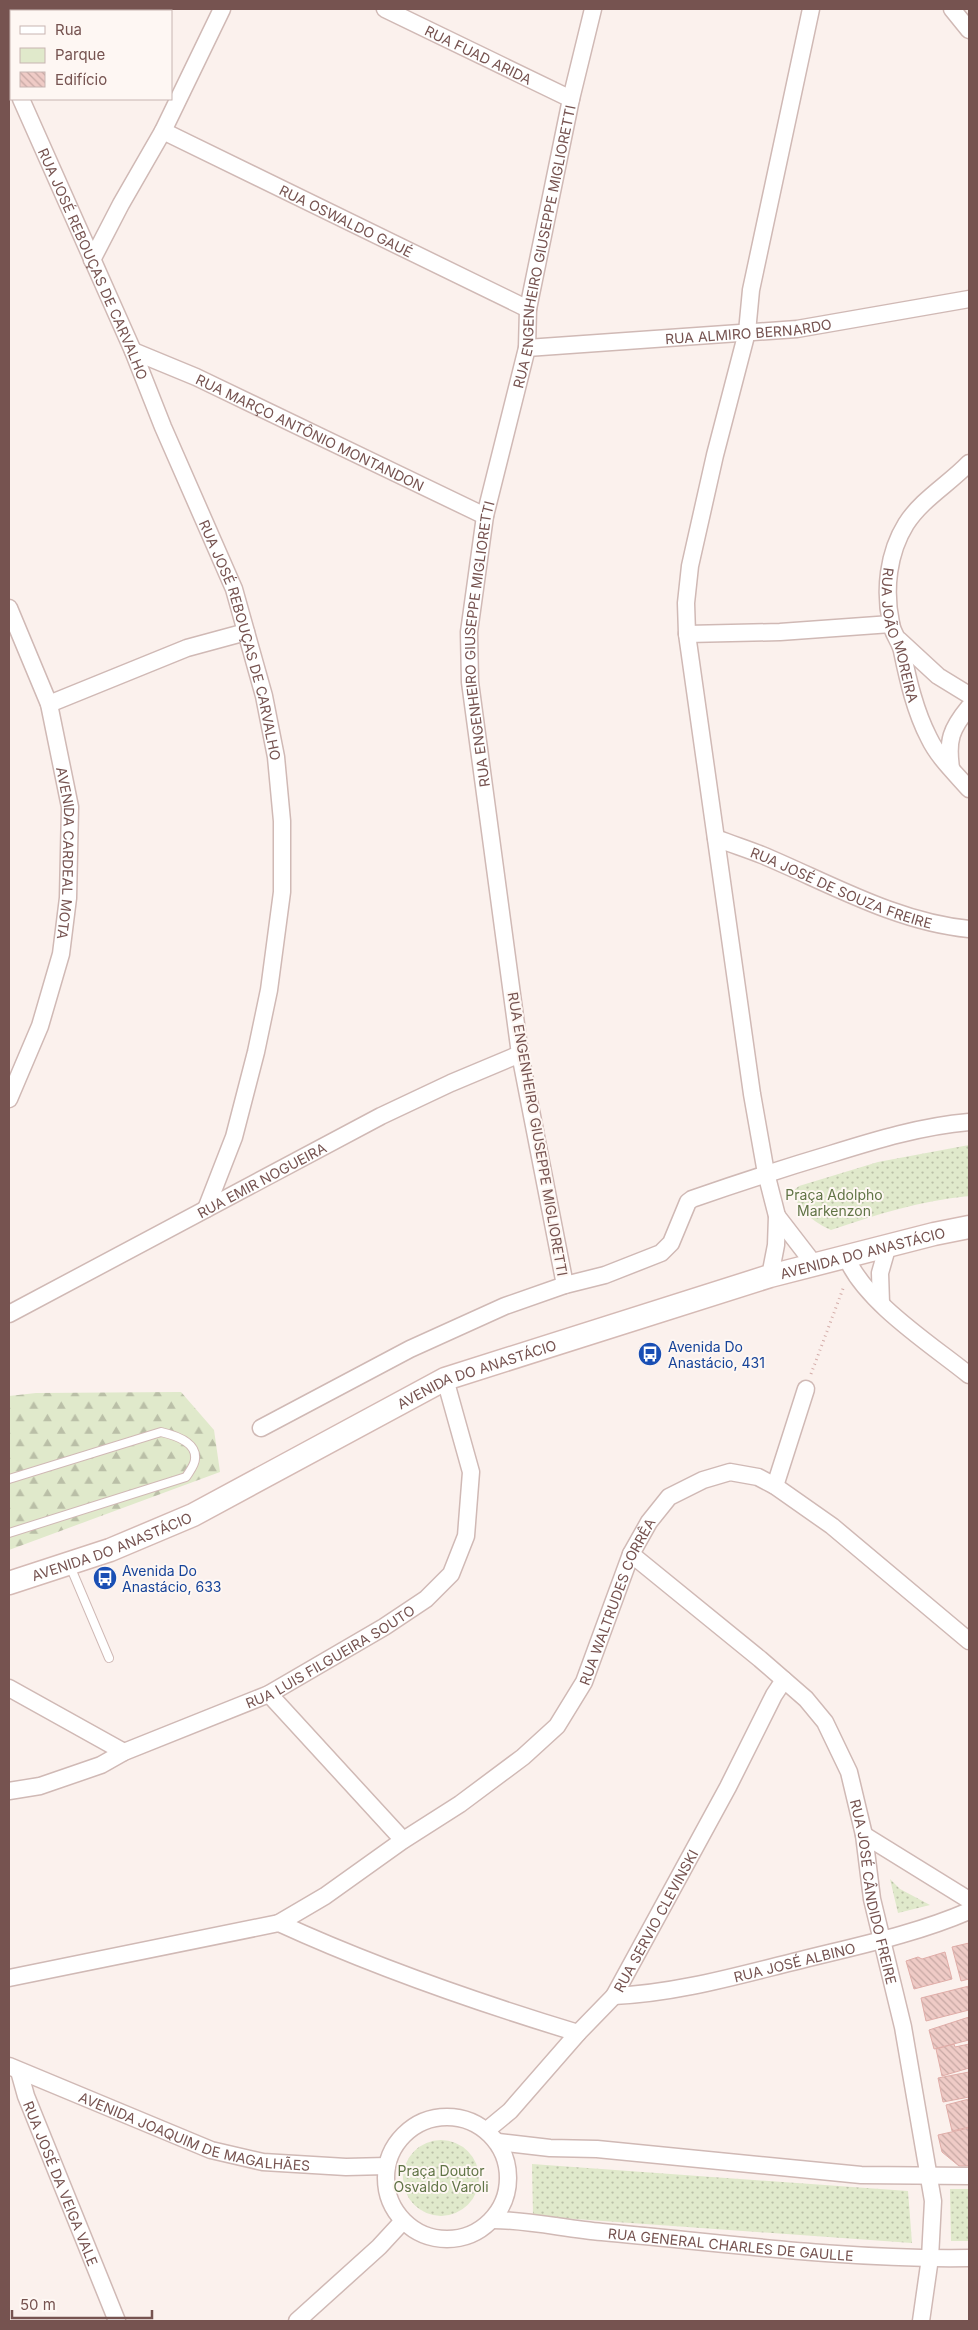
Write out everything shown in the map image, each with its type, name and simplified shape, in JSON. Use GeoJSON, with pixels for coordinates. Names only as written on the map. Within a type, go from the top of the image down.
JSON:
{"type":"FeatureCollection","features":[{"type":"Feature","properties":{"kind":"main road","name":"AVENIDA DO ANASTÁCIO"},"geometry":{"type":"LineString","coordinates":[[9,1583],[110,1550],[192,1515],[445,1379],[770,1276],[814,1264],[848,1263],[888,1245],[969,1227]]}},
{"type":"Feature","properties":{"kind":"street"},"geometry":{"type":"LineString","coordinates":[[92,260],[121,204],[163,131],[222,9]]}},
{"type":"Feature","properties":{"kind":"street","name":"RUA FUAD ARIDA"},"geometry":{"type":"LineString","coordinates":[[385,9],[571,99]]}},
{"type":"Feature","properties":{"kind":"street","name":"RUA ENGENHEIRO GIUSEPPE MIGLIORETTI"},"geometry":{"type":"LineString","coordinates":[[565,1285],[520,1054],[470,682],[469,632],[485,516],[527,348],[528,309],[571,99],[593,9]]}},
{"type":"Feature","properties":{"kind":"street"},"geometry":{"type":"LineString","coordinates":[[770,1276],[776,1244],[777,1216],[766,1173],[752,1094],[687,634],[686,603],[690,566],[713,464],[747,332],[756,266],[811,9]]}},
{"type":"Feature","properties":{"kind":"street"},"geometry":{"type":"LineString","coordinates":[[952,9],[969,30]]}},
{"type":"Feature","properties":{"kind":"street","name":"RUA JOSÉ REBOUÇAS DE CARVALHO"},"geometry":{"type":"LineString","coordinates":[[21,100],[133,351],[163,427],[231,580],[264,696],[280,786],[282,892],[268,990],[256,1052],[234,1137],[206,1209]]}},
{"type":"Feature","properties":{"kind":"street","name":"RUA OSWALDO GAUÉ"},"geometry":{"type":"LineString","coordinates":[[163,131],[528,309]]}},
{"type":"Feature","properties":{"kind":"street","name":"RUA ALMIRO BERNARDO"},"geometry":{"type":"LineString","coordinates":[[527,348],[797,329],[969,299]]}},
{"type":"Feature","properties":{"kind":"street","name":"RUA MARÇO ANTÔNIO MONTANDON"},"geometry":{"type":"LineString","coordinates":[[133,351],[196,377],[485,516]]}},
{"type":"Feature","properties":{"kind":"street","name":"RUA JOÃO MOREIRA"},"geometry":{"type":"LineString","coordinates":[[968,465],[922,504],[902,532],[889,568],[891,624],[899,640],[911,691],[928,738],[969,788]]}},
{"type":"Feature","properties":{"kind":"street","name":"AVENIDA CARDEAL MOTA"},"geometry":{"type":"LineString","coordinates":[[9,608],[49,704],[70,807],[68,898],[60,954],[40,1026],[9,1099]]}},
{"type":"Feature","properties":{"kind":"street"},"geometry":{"type":"LineString","coordinates":[[687,634],[780,632],[891,624]]}},
{"type":"Feature","properties":{"kind":"street"},"geometry":{"type":"LineString","coordinates":[[49,704],[187,648],[246,632]]}},
{"type":"Feature","properties":{"kind":"street"},"geometry":{"type":"LineString","coordinates":[[899,640],[938,676],[969,695]]}},
{"type":"Feature","properties":{"kind":"street"},"geometry":{"type":"LineString","coordinates":[[951,768],[948,748],[951,733],[969,707]]}},
{"type":"Feature","properties":{"kind":"street","name":"RUA JOSÉ DE SOUZA FREIRE"},"geometry":{"type":"LineString","coordinates":[[716,838],[761,855],[891,911],[943,926],[969,929]]}},
{"type":"Feature","properties":{"kind":"street","name":"RUA EMIR NOGUEIRA"},"geometry":{"type":"LineString","coordinates":[[9,1314],[381,1116],[451,1083],[520,1054]]}},
{"type":"Feature","properties":{"kind":"street"},"geometry":{"type":"LineString","coordinates":[[261,1428],[453,1329],[505,1306],[565,1285],[605,1275],[661,1253],[671,1243],[688,1202],[692,1199],[766,1173],[922,1129],[942,1124],[969,1122]]}},
{"type":"Feature","properties":{"kind":"street"},"geometry":{"type":"LineString","coordinates":[[777,1216],[814,1264]]}},
{"type":"Feature","properties":{"kind":"street"},"geometry":{"type":"LineString","coordinates":[[881,1303],[880,1274],[888,1245]]}},
{"type":"Feature","properties":{"kind":"street"},"geometry":{"type":"LineString","coordinates":[[848,1263],[881,1303],[969,1375]]}},
{"type":"Feature","properties":{"kind":"street","name":"RUA LUIS FILGUEIRA SOUTO"},"geometry":{"type":"LineString","coordinates":[[9,1791],[40,1786],[100,1765],[124,1752],[269,1694],[384,1627],[426,1599],[451,1574],[466,1536],[471,1472],[445,1379]]}},
{"type":"Feature","properties":{"kind":"street"},"geometry":{"type":"LineString","coordinates":[[775,1486],[806,1389]]}},
{"type":"Feature","properties":{"kind":"street","name":"RUA WALTRUDES CORRÊA"},"geometry":{"type":"LineString","coordinates":[[279,1923],[325,1896],[403,1840],[460,1804],[523,1758],[557,1726],[584,1682],[631,1554],[649,1522],[669,1497],[703,1480],[730,1472],[758,1477],[775,1486],[832,1526],[969,1641]]}},
{"type":"Feature","properties":{"kind":"street","name":"RUA JOSÉ CÂNDIDO FREIRE"},"geometry":{"type":"LineString","coordinates":[[631,1554],[806,1699],[825,1722],[849,1772],[864,1835],[872,1899],[903,2027],[933,2201],[930,2258],[921,2321]]}},
{"type":"Feature","properties":{"kind":"street","name":"RUA SERVIO CLEVINSKI"},"geometry":{"type":"LineString","coordinates":[[487,2130],[510,2111],[578,2033],[614,1996],[728,1787],[774,1695],[784,1680]]}},
{"type":"Feature","properties":{"kind":"street"},"geometry":{"type":"LineString","coordinates":[[9,1688],[124,1752]]}},
{"type":"Feature","properties":{"kind":"street"},"geometry":{"type":"LineString","coordinates":[[269,1694],[403,1840]]}},
{"type":"Feature","properties":{"kind":"street"},"geometry":{"type":"LineString","coordinates":[[864,1835],[969,1900]]}},
{"type":"Feature","properties":{"kind":"street","name":"RUA JOSÉ ALBINO"},"geometry":{"type":"LineString","coordinates":[[614,1996],[646,1995],[692,1987],[883,1939],[969,1911]]}},
{"type":"Feature","properties":{"kind":"street"},"geometry":{"type":"LineString","coordinates":[[9,1978],[279,1923],[380,1965],[474,2000],[578,2033]]}},
{"type":"Feature","properties":{"kind":"street","name":"AVENIDA JOAQUIM DE MAGALHÃES"},"geometry":{"type":"LineString","coordinates":[[14,2068],[211,2150],[262,2162],[346,2167],[387,2166]]}},
{"type":"Feature","properties":{"kind":"street","name":"RUA JOSÉ DA VEIGA VALE"},"geometry":{"type":"LineString","coordinates":[[14,2068],[117,2321]]}},
{"type":"Feature","properties":{"kind":"street"},"geometry":{"type":"LineString","coordinates":[[439,2116],[465,2118],[487,2130],[498,2142],[509,2168],[507,2196],[493,2220],[473,2235],[448,2240],[424,2235],[403,2221],[392,2205],[386,2186],[387,2166],[397,2142],[415,2125],[439,2116]]}},
{"type":"Feature","properties":{"kind":"street"},"geometry":{"type":"LineString","coordinates":[[498,2142],[550,2148],[597,2149],[861,2174],[929,2177],[969,2176]]}},
{"type":"Feature","properties":{"kind":"street","name":"RUA GENERAL CHARLES DE GAULLE"},"geometry":{"type":"LineString","coordinates":[[493,2220],[520,2221],[566,2229],[779,2249],[930,2258],[969,2258]]}},
{"type":"Feature","properties":{"kind":"street"},"geometry":{"type":"LineString","coordinates":[[298,2321],[379,2247],[403,2221]]}},
{"type":"Feature","properties":{"kind":"lane"},"geometry":{"type":"LineString","coordinates":[[9,1479],[161,1432],[180,1437],[194,1450],[195,1460],[186,1477],[9,1533]]}},
{"type":"Feature","properties":{"kind":"lane"},"geometry":{"type":"LineString","coordinates":[[69,1564],[109,1658]]}},
{"type":"Feature","properties":{"kind":"path"},"geometry":{"type":"LineString","coordinates":[[806,1389],[837,1301],[848,1263]]}},
{"type":"Feature","properties":{"kind":"green space","name":"Praça Adolpho Markenzon"},"geometry":{"type":"Polygon","coordinates":[[[969,1145],[969,1196],[933,1201],[899,1209],[831,1230],[806,1214],[795,1197],[794,1190],[799,1186],[878,1162],[969,1145]]]}},
{"type":"Feature","properties":{"kind":"green space"},"geometry":{"type":"Polygon","coordinates":[[[181,1392],[214,1430],[220,1472],[9,1550],[9,1396],[36,1393],[181,1392]]]}},
{"type":"Feature","properties":{"kind":"green space"},"geometry":{"type":"Polygon","coordinates":[[[890,1879],[900,1889],[930,1905],[898,1913],[890,1879]]]}},
{"type":"Feature","properties":{"kind":"green space","name":"Praça Doutor Osvaldo Varoli"},"geometry":{"type":"Polygon","coordinates":[[[441,2140],[455,2143],[468,2151],[476,2164],[479,2178],[476,2192],[468,2205],[455,2213],[441,2216],[427,2213],[414,2205],[406,2192],[403,2178],[406,2164],[414,2151],[427,2143],[441,2140]]]}},
{"type":"Feature","properties":{"kind":"green space"},"geometry":{"type":"Polygon","coordinates":[[[532,2164],[908,2191],[912,2243],[533,2216],[532,2164]]]}},
{"type":"Feature","properties":{"kind":"green space"},"geometry":{"type":"Polygon","coordinates":[[[950,2189],[969,2189],[969,2241],[951,2241],[950,2189]]]}},
{"type":"Feature","properties":{"kind":"building"},"geometry":{"type":"Polygon","coordinates":[[[969,1943],[969,1979],[961,1981],[952,1947],[969,1943]]]}},
{"type":"Feature","properties":{"kind":"building"},"geometry":{"type":"Polygon","coordinates":[[[945,1952],[952,1979],[914,1989],[906,1961],[918,1957],[922,1959],[945,1952]]]}},
{"type":"Feature","properties":{"kind":"building"},"geometry":{"type":"Polygon","coordinates":[[[969,1986],[969,2010],[926,2021],[921,1998],[969,1986]]]}},
{"type":"Feature","properties":{"kind":"building"},"geometry":{"type":"Polygon","coordinates":[[[969,2017],[969,2040],[934,2049],[929,2030],[969,2017]]]}},
{"type":"Feature","properties":{"kind":"building"},"geometry":{"type":"Polygon","coordinates":[[[954,2044],[955,2047],[969,2044],[969,2068],[942,2076],[936,2049],[954,2044]]]}},
{"type":"Feature","properties":{"kind":"building"},"geometry":{"type":"Polygon","coordinates":[[[969,2072],[969,2097],[943,2102],[938,2078],[969,2072]]]}},
{"type":"Feature","properties":{"kind":"building"},"geometry":{"type":"Polygon","coordinates":[[[969,2099],[969,2127],[952,2131],[946,2105],[969,2099]]]}},
{"type":"Feature","properties":{"kind":"building"},"geometry":{"type":"Polygon","coordinates":[[[969,2128],[969,2163],[968,2166],[959,2166],[942,2152],[938,2135],[969,2128]]]}},
{"type":"Feature","properties":{"kind":"place","name":"Avenida Do Anastácio, 431"},"geometry":{"type":"Point","coordinates":[650,1354]}},
{"type":"Feature","properties":{"kind":"place","name":"Avenida Do Anastácio, 633"},"geometry":{"type":"Point","coordinates":[105,1578]}}]}
